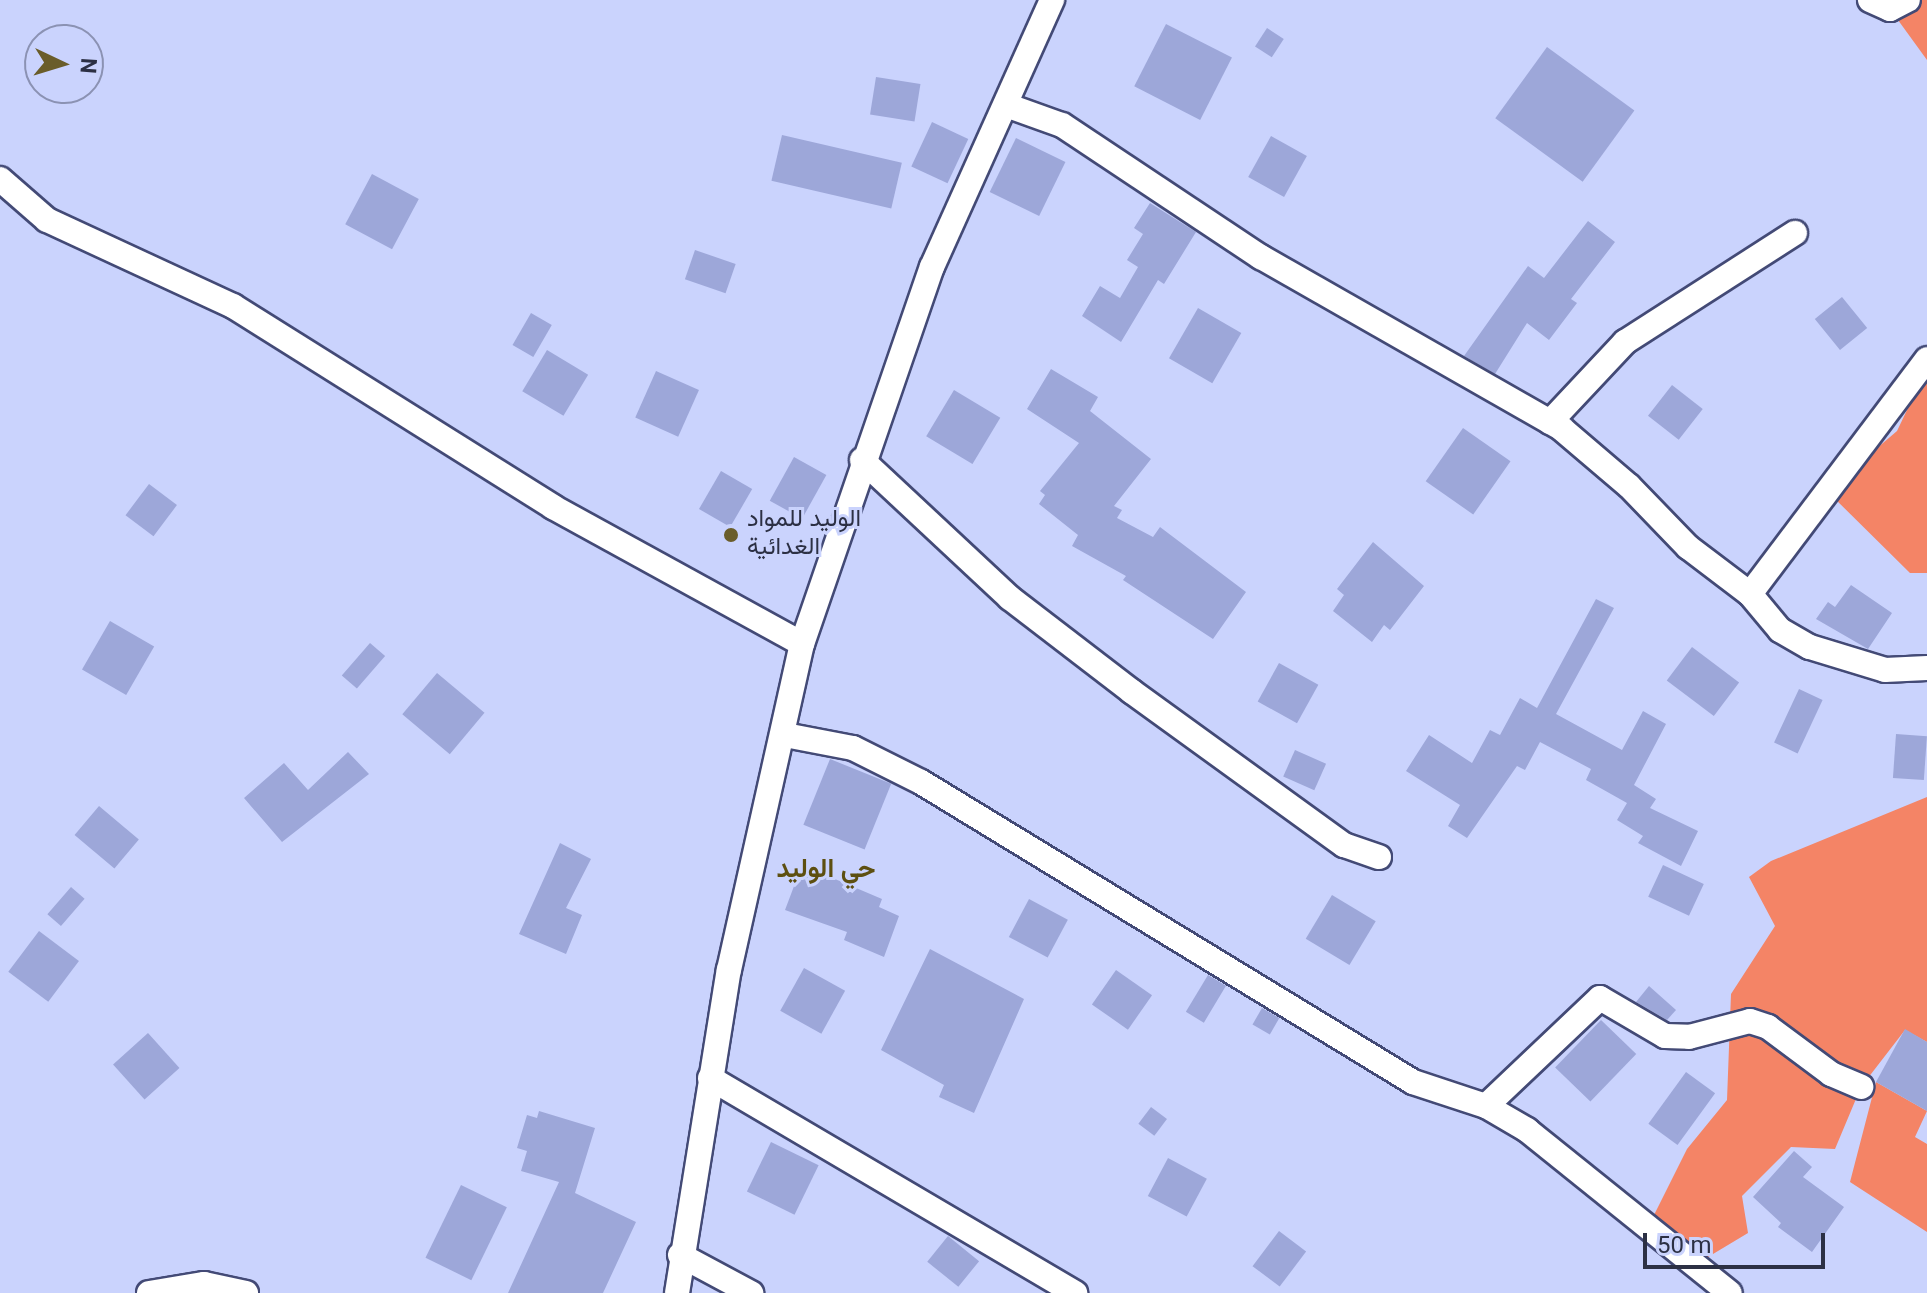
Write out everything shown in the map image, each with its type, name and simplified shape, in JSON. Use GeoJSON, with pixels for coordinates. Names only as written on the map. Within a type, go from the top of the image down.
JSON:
{"type":"FeatureCollection","features":[{"type":"Feature","properties":{"kind":"street"},"geometry":{"type":"LineString","coordinates":[[677,1293],[680,1255],[729,970],[785,735],[802,644],[862,460],[932,267],[1052,0]]}},
{"type":"Feature","properties":{"kind":"street"},"geometry":{"type":"LineString","coordinates":[[1870,0],[1890,9],[1908,0]]}},
{"type":"Feature","properties":{"kind":"street"},"geometry":{"type":"LineString","coordinates":[[1006,105],[1062,125],[1261,257],[1550,422],[1629,486],[1688,547],[1750,594],[1780,630],[1810,647],[1885,670],[1927,668]]}},
{"type":"Feature","properties":{"kind":"street"},"geometry":{"type":"LineString","coordinates":[[0,179],[47,220],[174,274],[233,306],[553,507],[802,644]]}},
{"type":"Feature","properties":{"kind":"street"},"geometry":{"type":"LineString","coordinates":[[1550,422],[1625,342],[1795,233]]}},
{"type":"Feature","properties":{"kind":"street"},"geometry":{"type":"LineString","coordinates":[[1750,594],[1927,359]]}},
{"type":"Feature","properties":{"kind":"street"},"geometry":{"type":"LineString","coordinates":[[862,460],[1010,598],[1131,691],[1344,845],[1379,857]]}},
{"type":"Feature","properties":{"kind":"street"},"geometry":{"type":"LineString","coordinates":[[785,735],[853,748],[921,782],[1413,1082],[1486,1106],[1527,1130],[1730,1293]]}},
{"type":"Feature","properties":{"kind":"street"},"geometry":{"type":"LineString","coordinates":[[1486,1106],[1600,998],[1665,1036],[1689,1037],[1750,1021],[1768,1027],[1831,1074],[1861,1087]]}},
{"type":"Feature","properties":{"kind":"street"},"geometry":{"type":"LineString","coordinates":[[710,1078],[1075,1293]]}},
{"type":"Feature","properties":{"kind":"street"},"geometry":{"type":"LineString","coordinates":[[680,1255],[751,1293]]}},
{"type":"Feature","properties":{"kind":"street"},"geometry":{"type":"LineString","coordinates":[[149,1293],[204,1284],[246,1293]]}},
{"type":"Feature","properties":{"kind":"shaded area"},"geometry":{"type":"Polygon","coordinates":[[[1878,0],[1927,0],[1927,60],[1890,9],[1878,0]]]}},
{"type":"Feature","properties":{"kind":"shaded area"},"geometry":{"type":"Polygon","coordinates":[[[1927,368],[1927,573],[1910,573],[1827,491],[1897,431],[1927,368]]]}},
{"type":"Feature","properties":{"kind":"shaded area"},"geometry":{"type":"Polygon","coordinates":[[[1927,797],[1927,1042],[1905,1030],[1861,1087],[1835,1149],[1791,1147],[1742,1196],[1748,1233],[1693,1266],[1647,1229],[1687,1149],[1727,1100],[1731,994],[1775,926],[1749,877],[1771,861],[1927,797]]]}},
{"type":"Feature","properties":{"kind":"shaded area"},"geometry":{"type":"Polygon","coordinates":[[[1876,1082],[1927,1111],[1915,1137],[1927,1144],[1927,1232],[1850,1182],[1876,1082]]]}},
{"type":"Feature","properties":{"kind":"building"},"geometry":{"type":"Polygon","coordinates":[[[1166,24],[1232,58],[1200,120],[1134,86],[1166,24]]]}},
{"type":"Feature","properties":{"kind":"building"},"geometry":{"type":"Polygon","coordinates":[[[1267,28],[1284,39],[1272,57],[1255,46],[1267,28]]]}},
{"type":"Feature","properties":{"kind":"building"},"geometry":{"type":"Polygon","coordinates":[[[1547,47],[1634,110],[1583,182],[1495,118],[1547,47]]]}},
{"type":"Feature","properties":{"kind":"building"},"geometry":{"type":"Polygon","coordinates":[[[876,77],[920,84],[915,122],[870,115],[876,77]]]}},
{"type":"Feature","properties":{"kind":"building"},"geometry":{"type":"Polygon","coordinates":[[[932,122],[968,139],[948,183],[911,166],[932,122]]]}},
{"type":"Feature","properties":{"kind":"building"},"geometry":{"type":"Polygon","coordinates":[[[782,135],[902,163],[891,208],[771,181],[782,135]]]}},
{"type":"Feature","properties":{"kind":"building"},"geometry":{"type":"Polygon","coordinates":[[[1271,136],[1307,156],[1284,197],[1248,177],[1271,136]]]}},
{"type":"Feature","properties":{"kind":"building"},"geometry":{"type":"Polygon","coordinates":[[[1016,138],[1065,162],[1039,216],[990,192],[1016,138]]]}},
{"type":"Feature","properties":{"kind":"building"},"geometry":{"type":"Polygon","coordinates":[[[372,174],[419,199],[392,249],[345,224],[372,174]]]}},
{"type":"Feature","properties":{"kind":"building"},"geometry":{"type":"Polygon","coordinates":[[[1150,203],[1196,232],[1164,284],[1158,280],[1121,342],[1082,316],[1100,286],[1120,298],[1138,267],[1127,260],[1143,234],[1134,228],[1150,203]]]}},
{"type":"Feature","properties":{"kind":"building"},"geometry":{"type":"Polygon","coordinates":[[[1588,221],[1615,242],[1571,299],[1577,303],[1549,340],[1527,323],[1495,374],[1464,356],[1528,266],[1544,278],[1588,221]]]}},
{"type":"Feature","properties":{"kind":"building"},"geometry":{"type":"Polygon","coordinates":[[[695,250],[736,264],[726,293],[685,279],[695,250]]]}},
{"type":"Feature","properties":{"kind":"building"},"geometry":{"type":"Polygon","coordinates":[[[1842,297],[1867,328],[1840,350],[1815,319],[1842,297]]]}},
{"type":"Feature","properties":{"kind":"building"},"geometry":{"type":"Polygon","coordinates":[[[1198,308],[1241,333],[1212,383],[1169,358],[1198,308]]]}},
{"type":"Feature","properties":{"kind":"building"},"geometry":{"type":"Polygon","coordinates":[[[531,313],[552,325],[533,357],[512,345],[531,313]]]}},
{"type":"Feature","properties":{"kind":"building"},"geometry":{"type":"Polygon","coordinates":[[[547,350],[588,375],[563,416],[522,391],[547,350]]]}},
{"type":"Feature","properties":{"kind":"building"},"geometry":{"type":"Polygon","coordinates":[[[1051,369],[1098,397],[1090,411],[1151,459],[1114,506],[1122,510],[1117,518],[1153,537],[1160,527],[1246,592],[1213,639],[1123,580],[1126,576],[1072,546],[1078,535],[1039,504],[1045,495],[1040,491],[1079,443],[1027,409],[1051,369]]]}},
{"type":"Feature","properties":{"kind":"building"},"geometry":{"type":"Polygon","coordinates":[[[656,371],[699,390],[678,437],[635,418],[656,371]]]}},
{"type":"Feature","properties":{"kind":"building"},"geometry":{"type":"Polygon","coordinates":[[[1672,385],[1703,409],[1679,440],[1648,416],[1672,385]]]}},
{"type":"Feature","properties":{"kind":"building"},"geometry":{"type":"Polygon","coordinates":[[[954,390],[1000,418],[972,464],[926,436],[954,390]]]}},
{"type":"Feature","properties":{"kind":"building"},"geometry":{"type":"Polygon","coordinates":[[[1463,428],[1511,461],[1473,515],[1426,481],[1463,428]]]}},
{"type":"Feature","properties":{"kind":"building"},"geometry":{"type":"Polygon","coordinates":[[[794,457],[826,475],[802,519],[770,501],[794,457]]]}},
{"type":"Feature","properties":{"kind":"building"},"geometry":{"type":"Polygon","coordinates":[[[721,471],[752,489],[730,527],[699,509],[721,471]]]}},
{"type":"Feature","properties":{"kind":"building"},"geometry":{"type":"Polygon","coordinates":[[[149,484],[177,505],[153,536],[126,515],[149,484]]]}},
{"type":"Feature","properties":{"kind":"building"},"geometry":{"type":"Polygon","coordinates":[[[1373,542],[1424,586],[1390,630],[1384,625],[1372,642],[1333,611],[1344,595],[1337,589],[1373,542]]]}},
{"type":"Feature","properties":{"kind":"building"},"geometry":{"type":"Polygon","coordinates":[[[1851,585],[1892,613],[1868,649],[1816,619],[1828,602],[1835,607],[1851,585]]]}},
{"type":"Feature","properties":{"kind":"building"},"geometry":{"type":"Polygon","coordinates":[[[1596,599],[1614,608],[1556,714],[1622,750],[1643,711],[1666,724],[1634,785],[1656,799],[1650,808],[1698,831],[1681,866],[1638,843],[1643,836],[1617,820],[1627,803],[1586,780],[1591,769],[1540,742],[1525,770],[1517,766],[1467,838],[1448,826],[1460,805],[1406,771],[1429,735],[1472,763],[1490,730],[1500,735],[1520,698],[1537,708],[1596,599]]]}},
{"type":"Feature","properties":{"kind":"building"},"geometry":{"type":"Polygon","coordinates":[[[110,621],[154,646],[126,695],[82,669],[110,621]]]}},
{"type":"Feature","properties":{"kind":"building"},"geometry":{"type":"Polygon","coordinates":[[[370,643],[385,656],[357,689],[342,675],[370,643]]]}},
{"type":"Feature","properties":{"kind":"building"},"geometry":{"type":"Polygon","coordinates":[[[1692,647],[1739,683],[1714,716],[1667,681],[1692,647]]]}},
{"type":"Feature","properties":{"kind":"building"},"geometry":{"type":"Polygon","coordinates":[[[1279,663],[1318,685],[1297,723],[1258,701],[1279,663]]]}},
{"type":"Feature","properties":{"kind":"building"},"geometry":{"type":"Polygon","coordinates":[[[437,673],[484,713],[450,754],[402,714],[437,673]]]}},
{"type":"Feature","properties":{"kind":"building"},"geometry":{"type":"Polygon","coordinates":[[[1799,689],[1823,700],[1798,753],[1774,742],[1799,689]]]}},
{"type":"Feature","properties":{"kind":"building"},"geometry":{"type":"Polygon","coordinates":[[[1896,734],[1927,736],[1924,780],[1893,778],[1896,734]]]}},
{"type":"Feature","properties":{"kind":"building"},"geometry":{"type":"Polygon","coordinates":[[[1295,750],[1326,764],[1314,790],[1283,776],[1295,750]]]}},
{"type":"Feature","properties":{"kind":"building"},"geometry":{"type":"Polygon","coordinates":[[[348,752],[369,774],[282,842],[244,798],[284,763],[308,790],[348,752]]]}},
{"type":"Feature","properties":{"kind":"building"},"geometry":{"type":"Polygon","coordinates":[[[830,759],[891,784],[865,850],[803,825],[830,759]]]}},
{"type":"Feature","properties":{"kind":"building"},"geometry":{"type":"Polygon","coordinates":[[[99,806],[139,839],[114,869],[75,835],[99,806]]]}},
{"type":"Feature","properties":{"kind":"building"},"geometry":{"type":"Polygon","coordinates":[[[560,843],[591,859],[566,908],[582,915],[566,954],[519,934],[560,843]]]}},
{"type":"Feature","properties":{"kind":"building"},"geometry":{"type":"Polygon","coordinates":[[[802,865],[882,899],[879,907],[899,916],[884,957],[844,940],[847,932],[785,910],[802,865]]]}},
{"type":"Feature","properties":{"kind":"building"},"geometry":{"type":"Polygon","coordinates":[[[1663,865],[1704,884],[1689,916],[1648,897],[1663,865]]]}},
{"type":"Feature","properties":{"kind":"building"},"geometry":{"type":"Polygon","coordinates":[[[71,887],[85,899],[61,926],[47,914],[71,887]]]}},
{"type":"Feature","properties":{"kind":"building"},"geometry":{"type":"Polygon","coordinates":[[[1332,895],[1376,921],[1349,965],[1306,939],[1332,895]]]}},
{"type":"Feature","properties":{"kind":"building"},"geometry":{"type":"Polygon","coordinates":[[[1029,899],[1068,920],[1048,958],[1009,937],[1029,899]]]}},
{"type":"Feature","properties":{"kind":"building"},"geometry":{"type":"Polygon","coordinates":[[[39,931],[79,961],[48,1002],[8,972],[39,931]]]}},
{"type":"Feature","properties":{"kind":"building"},"geometry":{"type":"Polygon","coordinates":[[[930,949],[1024,999],[974,1113],[939,1097],[944,1085],[881,1050],[930,949]]]}},
{"type":"Feature","properties":{"kind":"building"},"geometry":{"type":"Polygon","coordinates":[[[804,968],[845,991],[821,1034],[780,1011],[804,968]]]}},
{"type":"Feature","properties":{"kind":"building"},"geometry":{"type":"Polygon","coordinates":[[[1116,970],[1152,995],[1128,1030],[1092,1004],[1116,970]]]}},
{"type":"Feature","properties":{"kind":"building"},"geometry":{"type":"Polygon","coordinates":[[[1208,975],[1226,986],[1204,1023],[1186,1012],[1208,975]]]}},
{"type":"Feature","properties":{"kind":"building"},"geometry":{"type":"Polygon","coordinates":[[[1649,986],[1676,1010],[1667,1020],[1636,1002],[1649,986]]]}},
{"type":"Feature","properties":{"kind":"building"},"geometry":{"type":"Polygon","coordinates":[[[1262,1008],[1279,1018],[1270,1034],[1252,1024],[1262,1008]]]}},
{"type":"Feature","properties":{"kind":"building"},"geometry":{"type":"Polygon","coordinates":[[[1601,1020],[1636,1054],[1590,1102],[1555,1067],[1601,1020]]]}},
{"type":"Feature","properties":{"kind":"building"},"geometry":{"type":"Polygon","coordinates":[[[1905,1029],[1927,1042],[1927,1111],[1876,1082],[1905,1029]]]}},
{"type":"Feature","properties":{"kind":"building"},"geometry":{"type":"Polygon","coordinates":[[[148,1033],[179,1068],[145,1099],[113,1064],[148,1033]]]}},
{"type":"Feature","properties":{"kind":"building"},"geometry":{"type":"Polygon","coordinates":[[[1686,1072],[1715,1093],[1678,1145],[1648,1124],[1686,1072]]]}},
{"type":"Feature","properties":{"kind":"building"},"geometry":{"type":"Polygon","coordinates":[[[1151,1107],[1167,1119],[1154,1136],[1138,1124],[1151,1107]]]}},
{"type":"Feature","properties":{"kind":"building"},"geometry":{"type":"Polygon","coordinates":[[[539,1111],[595,1128],[575,1193],[636,1222],[603,1293],[508,1293],[559,1182],[521,1171],[527,1151],[517,1148],[527,1115],[537,1118],[539,1111]]]}},
{"type":"Feature","properties":{"kind":"building"},"geometry":{"type":"Polygon","coordinates":[[[771,1142],[819,1165],[795,1215],[747,1191],[771,1142]]]}},
{"type":"Feature","properties":{"kind":"building"},"geometry":{"type":"Polygon","coordinates":[[[1794,1151],[1812,1167],[1803,1177],[1844,1207],[1812,1252],[1778,1227],[1781,1223],[1753,1197],[1794,1151]]]}},
{"type":"Feature","properties":{"kind":"building"},"geometry":{"type":"Polygon","coordinates":[[[1168,1158],[1207,1179],[1187,1217],[1148,1196],[1168,1158]]]}},
{"type":"Feature","properties":{"kind":"building"},"geometry":{"type":"Polygon","coordinates":[[[461,1185],[507,1207],[471,1280],[425,1258],[461,1185]]]}},
{"type":"Feature","properties":{"kind":"building"},"geometry":{"type":"Polygon","coordinates":[[[1279,1231],[1306,1251],[1280,1287],[1253,1266],[1279,1231]]]}},
{"type":"Feature","properties":{"kind":"building"},"geometry":{"type":"Polygon","coordinates":[[[948,1236],[979,1261],[958,1287],[927,1262],[948,1236]]]}},
{"type":"Feature","properties":{"kind":"place","name":"الوليد للمواد الغدائية"},"geometry":{"type":"Point","coordinates":[731,535]}},
{"type":"Feature","properties":{"kind":"district","name":"حي الوليد"},"geometry":{"type":"Point","coordinates":[826,871]}}]}
